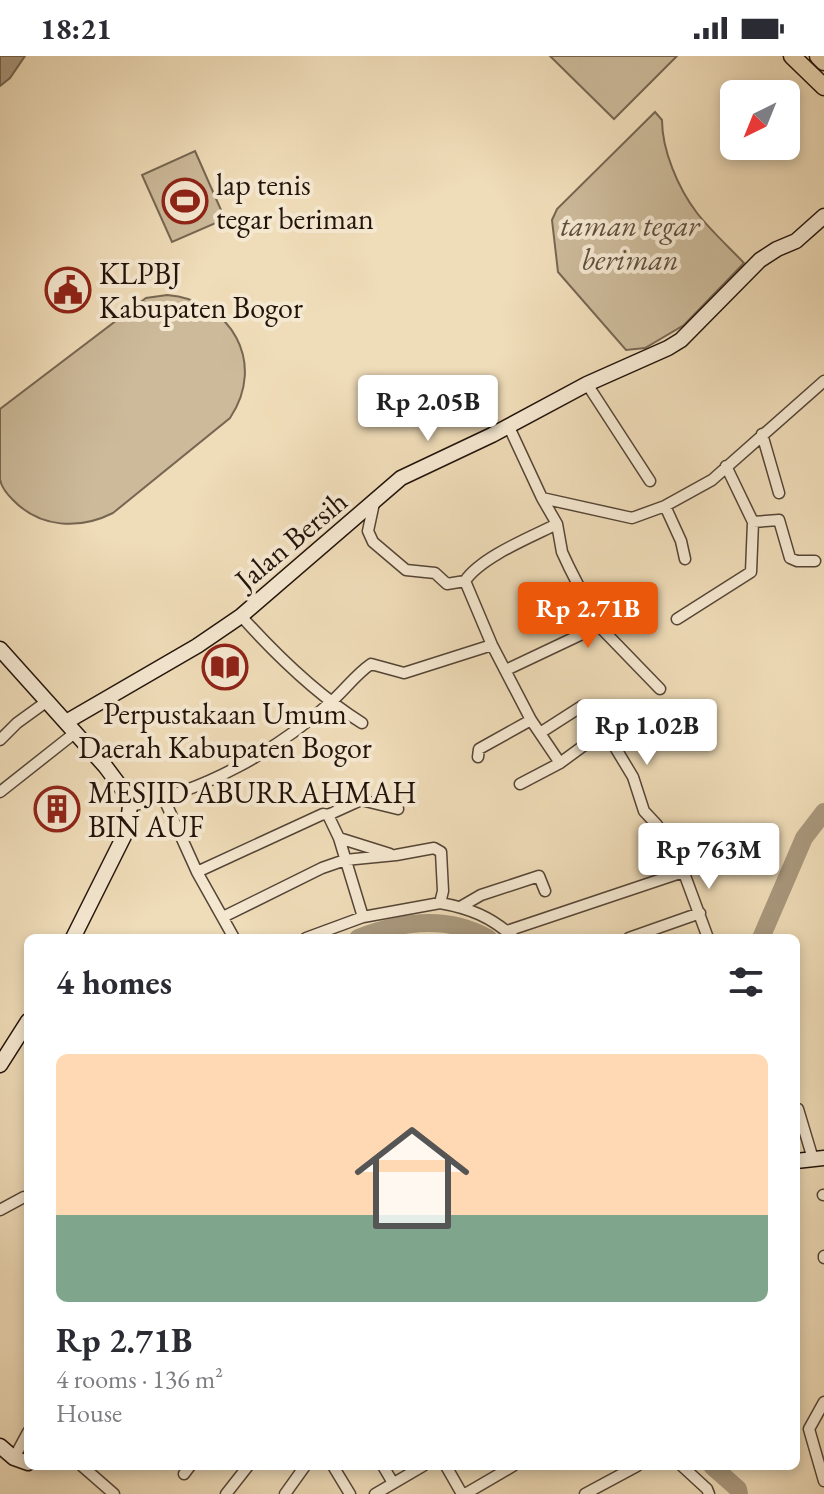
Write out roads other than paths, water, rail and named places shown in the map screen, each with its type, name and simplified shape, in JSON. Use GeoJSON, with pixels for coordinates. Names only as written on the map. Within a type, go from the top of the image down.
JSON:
{"type":"FeatureCollection","features":[{"type":"Feature","properties":{"kind":"main road"},"geometry":{"type":"LineString","coordinates":[[792,56],[824,87]]}},
{"type":"Feature","properties":{"kind":"main road"},"geometry":{"type":"LineString","coordinates":[[818,56],[824,62]]}},
{"type":"Feature","properties":{"kind":"street","name":"Jalan Bersih"},"geometry":{"type":"LineString","coordinates":[[71,727],[241,616],[401,478],[681,340],[760,260],[796,241],[824,216]]}},
{"type":"Feature","properties":{"kind":"street"},"geometry":{"type":"LineString","coordinates":[[539,493],[632,518],[665,506],[703,485],[824,381]]}},
{"type":"Feature","properties":{"kind":"street"},"geometry":{"type":"LineString","coordinates":[[587,384],[650,481]]}},
{"type":"Feature","properties":{"kind":"street"},"geometry":{"type":"LineString","coordinates":[[509,427],[557,524],[562,552],[599,626],[660,689]]}},
{"type":"Feature","properties":{"kind":"street"},"geometry":{"type":"LineString","coordinates":[[762,434],[779,493]]}},
{"type":"Feature","properties":{"kind":"street"},"geometry":{"type":"LineString","coordinates":[[677,619],[751,572],[753,522],[726,466]]}},
{"type":"Feature","properties":{"kind":"street"},"geometry":{"type":"LineString","coordinates":[[374,503],[368,531],[373,542],[406,570],[435,573],[447,584],[465,581],[471,572],[557,524]]}},
{"type":"Feature","properties":{"kind":"street"},"geometry":{"type":"LineString","coordinates":[[665,506],[681,541],[685,559]]}},
{"type":"Feature","properties":{"kind":"street"},"geometry":{"type":"LineString","coordinates":[[753,522],[779,520],[790,558],[815,561]]}},
{"type":"Feature","properties":{"kind":"street"},"geometry":{"type":"LineString","coordinates":[[465,581],[492,645],[531,720],[560,763]]}},
{"type":"Feature","properties":{"kind":"street"},"geometry":{"type":"LineString","coordinates":[[241,616],[280,659],[339,709],[362,723]]}},
{"type":"Feature","properties":{"kind":"street"},"geometry":{"type":"LineString","coordinates":[[506,670],[599,626]]}},
{"type":"Feature","properties":{"kind":"street"},"geometry":{"type":"LineString","coordinates":[[130,806],[164,799],[272,750],[333,701],[359,672],[371,664],[404,673],[492,645]]}},
{"type":"Feature","properties":{"kind":"street"},"geometry":{"type":"LineString","coordinates":[[0,649],[112,775],[126,794],[130,806],[127,830],[75,934]]}},
{"type":"Feature","properties":{"kind":"street"},"geometry":{"type":"LineString","coordinates":[[0,740],[46,702]]}},
{"type":"Feature","properties":{"kind":"street"},"geometry":{"type":"LineString","coordinates":[[540,733],[587,705],[633,777],[644,811],[657,825]]}},
{"type":"Feature","properties":{"kind":"street"},"geometry":{"type":"LineString","coordinates":[[478,757],[479,749],[531,720]]}},
{"type":"Feature","properties":{"kind":"street"},"geometry":{"type":"LineString","coordinates":[[0,792],[71,727]]}},
{"type":"Feature","properties":{"kind":"street"},"geometry":{"type":"LineString","coordinates":[[520,784],[560,763],[605,730]]}},
{"type":"Feature","properties":{"kind":"street"},"geometry":{"type":"LineString","coordinates":[[164,799],[197,872],[232,934]]}},
{"type":"Feature","properties":{"kind":"street"},"geometry":{"type":"LineString","coordinates":[[197,872],[323,814],[328,815],[361,800],[398,809]]}},
{"type":"Feature","properties":{"kind":"street"},"geometry":{"type":"LineString","coordinates":[[328,815],[339,838],[363,917]]}},
{"type":"Feature","properties":{"kind":"street"},"geometry":{"type":"LineString","coordinates":[[339,838],[396,855]]}},
{"type":"Feature","properties":{"kind":"street"},"geometry":{"type":"LineString","coordinates":[[223,917],[322,868],[345,860],[438,849],[442,857],[443,891],[440,903]]}},
{"type":"Feature","properties":{"kind":"street"},"geometry":{"type":"LineString","coordinates":[[677,854],[707,934]]}},
{"type":"Feature","properties":{"kind":"street"},"geometry":{"type":"LineString","coordinates":[[514,934],[683,872]]}},
{"type":"Feature","properties":{"kind":"street"},"geometry":{"type":"LineString","coordinates":[[462,906],[481,895],[539,876],[545,891]]}},
{"type":"Feature","properties":{"kind":"street"},"geometry":{"type":"LineString","coordinates":[[317,934],[363,917],[440,903],[469,908],[509,934]]}},
{"type":"Feature","properties":{"kind":"street"},"geometry":{"type":"LineString","coordinates":[[640,934],[700,913]]}},
{"type":"Feature","properties":{"kind":"street"},"geometry":{"type":"LineString","coordinates":[[0,1065],[24,1027]]}},
{"type":"Feature","properties":{"kind":"street"},"geometry":{"type":"LineString","coordinates":[[800,1114],[818,1158]]}},
{"type":"Feature","properties":{"kind":"street"},"geometry":{"type":"LineString","coordinates":[[0,1210],[24,1197]]}},
{"type":"Feature","properties":{"kind":"street"},"geometry":{"type":"LineString","coordinates":[[824,1402],[809,1429],[824,1481]]}},
{"type":"Feature","properties":{"kind":"street"},"geometry":{"type":"LineString","coordinates":[[0,1446],[21,1461]]}},
{"type":"Feature","properties":{"kind":"street"},"geometry":{"type":"LineString","coordinates":[[87,1470],[114,1494]]}},
{"type":"Feature","properties":{"kind":"street"},"geometry":{"type":"LineString","coordinates":[[226,1494],[245,1470]]}},
{"type":"Feature","properties":{"kind":"street"},"geometry":{"type":"LineString","coordinates":[[285,1494],[302,1470]]}},
{"type":"Feature","properties":{"kind":"street"},"geometry":{"type":"LineString","coordinates":[[335,1470],[350,1494]]}},
{"type":"Feature","properties":{"kind":"street"},"geometry":{"type":"LineString","coordinates":[[385,1470],[393,1483]]}},
{"type":"Feature","properties":{"kind":"street"},"geometry":{"type":"LineString","coordinates":[[375,1494],[416,1470]]}},
{"type":"Feature","properties":{"kind":"street"},"geometry":{"type":"LineString","coordinates":[[448,1470],[463,1494],[506,1470]]}},
{"type":"Feature","properties":{"kind":"street"},"geometry":{"type":"LineString","coordinates":[[585,1494],[597,1491],[631,1470]]}},
{"type":"Feature","properties":{"kind":"street"},"geometry":{"type":"LineString","coordinates":[[686,1470],[709,1494]]}},
{"type":"Feature","properties":{"kind":"waterway"},"geometry":{"type":"LineString","coordinates":[[763,934],[804,838],[824,812]]}},
{"type":"Feature","properties":{"kind":"waterway"},"geometry":{"type":"LineString","coordinates":[[369,934],[424,923],[456,926],[479,934]]}},
{"type":"Feature","properties":{"kind":"waterway"},"geometry":{"type":"LineString","coordinates":[[717,1470],[738,1489],[739,1494]]}},
{"type":"Feature","properties":{"kind":"place","name":"lap tenis tegar beriman"},"geometry":{"type":"Point","coordinates":[185,201]}},
{"type":"Feature","properties":{"kind":"place","name":"KLPBJ Kabupaten Bogor"},"geometry":{"type":"Point","coordinates":[68,290]}},
{"type":"Feature","properties":{"kind":"place","name":"Perpustakaan Umum Daerah Kabupaten Bogor"},"geometry":{"type":"Point","coordinates":[225,667]}},
{"type":"Feature","properties":{"kind":"place","name":"MESJID ABURRAHMAH BIN AUF"},"geometry":{"type":"Point","coordinates":[57,809]}},
{"type":"Feature","properties":{"kind":"park label","name":"taman tegar beriman"},"geometry":{"type":"Point","coordinates":[630,242]}}]}
